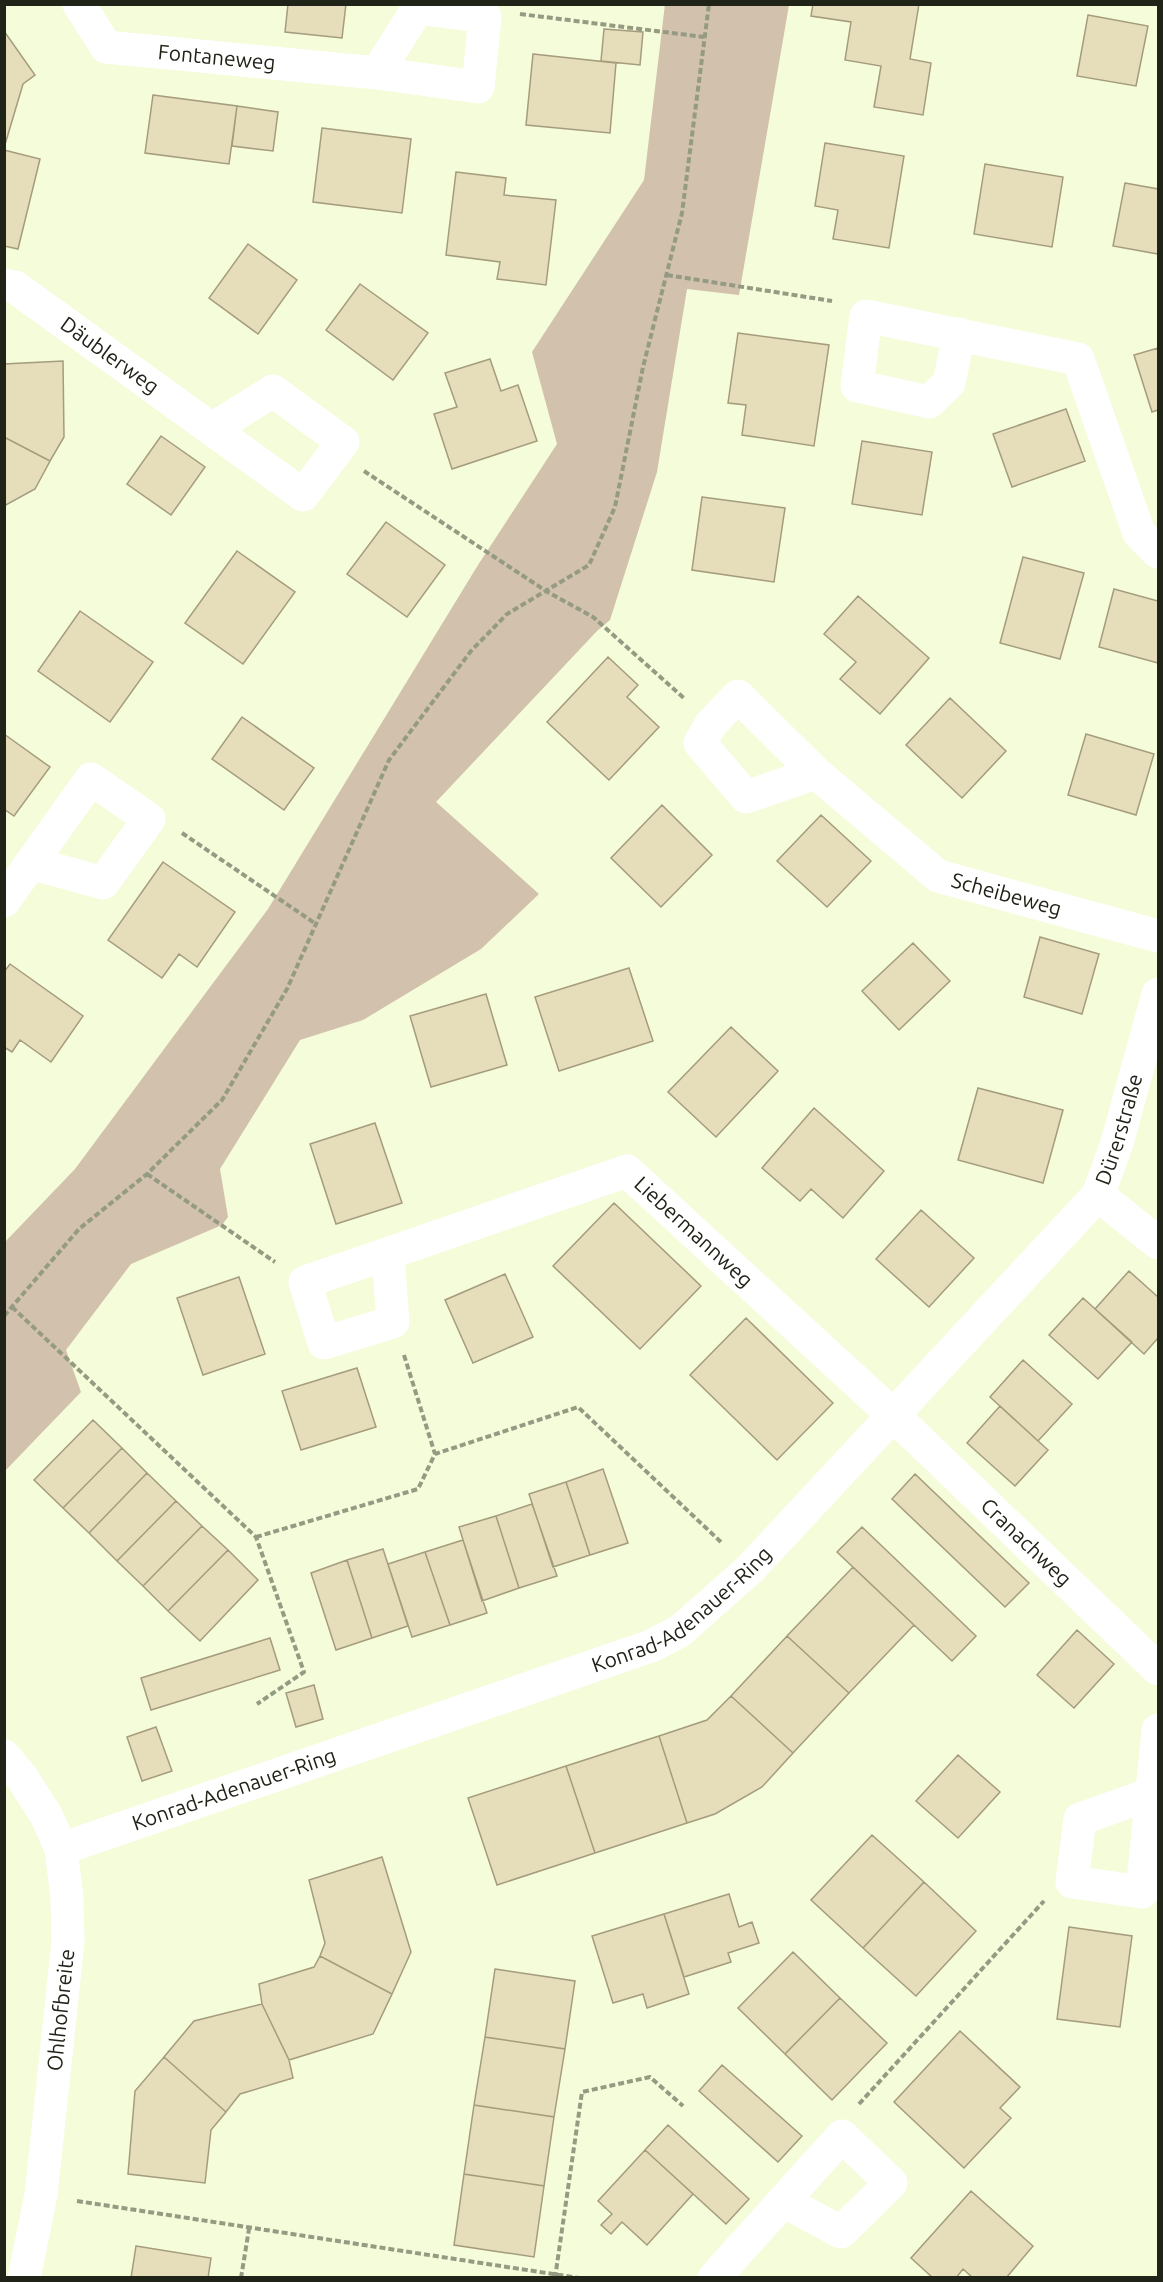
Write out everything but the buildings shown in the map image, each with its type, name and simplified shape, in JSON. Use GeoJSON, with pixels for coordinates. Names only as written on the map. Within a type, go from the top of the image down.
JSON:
{"type":"FeatureCollection","features":[{"type":"Feature","properties":{"kind":"street","name":"Fontaneweg"},"geometry":{"type":"LineString","coordinates":[[79,4],[106,47],[377,73],[478,87],[485,17]]}},
{"type":"Feature","properties":{"kind":"street"},"geometry":{"type":"LineString","coordinates":[[377,73],[418,9],[485,17]]}},
{"type":"Feature","properties":{"kind":"street","name":"Däublerweg"},"geometry":{"type":"LineString","coordinates":[[4,285],[15,287],[303,495],[343,442]]}},
{"type":"Feature","properties":{"kind":"street"},"geometry":{"type":"LineString","coordinates":[[959,334],[948,383],[929,402],[857,386],[866,316],[959,334],[1078,359],[1139,533],[1158,552]]}},
{"type":"Feature","properties":{"kind":"street"},"geometry":{"type":"LineString","coordinates":[[213,429],[273,391],[343,442]]}},
{"type":"Feature","properties":{"kind":"street","name":"Scheibeweg"},"geometry":{"type":"LineString","coordinates":[[711,724],[738,696],[816,773],[939,876],[1158,936]]}},
{"type":"Feature","properties":{"kind":"street"},"geometry":{"type":"LineString","coordinates":[[711,724],[700,743],[746,797],[816,773]]}},
{"type":"Feature","properties":{"kind":"street"},"geometry":{"type":"LineString","coordinates":[[4,901],[31,863],[91,779],[149,819],[103,883],[31,863]]}},
{"type":"Feature","properties":{"kind":"street","name":"Dürerstraße"},"geometry":{"type":"LineString","coordinates":[[1098,1195],[1118,1143],[1158,993]]}},
{"type":"Feature","properties":{"kind":"street","name":"Liebermannweg"},"geometry":{"type":"LineString","coordinates":[[305,1282],[627,1171],[894,1416]]}},
{"type":"Feature","properties":{"kind":"street"},"geometry":{"type":"LineString","coordinates":[[1098,1195],[1158,1243]]}},
{"type":"Feature","properties":{"kind":"street","name":"Konrad-Adenauer-Ring"},"geometry":{"type":"LineString","coordinates":[[61,1849],[651,1646],[680,1631],[750,1569],[1098,1195]]}},
{"type":"Feature","properties":{"kind":"street"},"geometry":{"type":"LineString","coordinates":[[305,1282],[324,1343],[393,1322],[388,1255]]}},
{"type":"Feature","properties":{"kind":"street","name":"Cranachweg"},"geometry":{"type":"LineString","coordinates":[[894,1416],[1158,1669]]}},
{"type":"Feature","properties":{"kind":"street"},"geometry":{"type":"LineString","coordinates":[[1151,1794],[1080,1819],[1072,1882],[1142,1892],[1158,1730]]}},
{"type":"Feature","properties":{"kind":"street","name":"Ohlhofbreite"},"geometry":{"type":"LineString","coordinates":[[4,1756],[21,1776],[46,1815],[61,1849],[68,1898],[68,1942],[41,2195],[24,2277]]}},
{"type":"Feature","properties":{"kind":"street"},"geometry":{"type":"LineString","coordinates":[[714,2277],[842,2136],[891,2183],[841,2232],[783,2201]]}},
{"type":"Feature","properties":{"kind":"path"},"geometry":{"type":"LineString","coordinates":[[4,1316],[79,1229],[147,1174],[222,1100],[287,988],[389,760],[471,651],[507,614],[589,566],[615,507],[644,367],[682,213],[709,4]]}},
{"type":"Feature","properties":{"kind":"path"},"geometry":{"type":"LineString","coordinates":[[485,17],[507,13],[704,37]]}},
{"type":"Feature","properties":{"kind":"path"},"geometry":{"type":"LineString","coordinates":[[667,275],[843,303],[866,316]]}},
{"type":"Feature","properties":{"kind":"path"},"geometry":{"type":"LineString","coordinates":[[343,442],[358,467],[546,591],[592,616],[711,724]]}},
{"type":"Feature","properties":{"kind":"path"},"geometry":{"type":"LineString","coordinates":[[149,819],[163,820],[316,924]]}},
{"type":"Feature","properties":{"kind":"path"},"geometry":{"type":"LineString","coordinates":[[147,1174],[305,1282]]}},
{"type":"Feature","properties":{"kind":"path"},"geometry":{"type":"LineString","coordinates":[[12,1307],[256,1536],[303,1672],[257,1704]]}},
{"type":"Feature","properties":{"kind":"path"},"geometry":{"type":"LineString","coordinates":[[256,1536],[418,1489],[435,1454],[393,1322]]}},
{"type":"Feature","properties":{"kind":"path"},"geometry":{"type":"LineString","coordinates":[[435,1454],[578,1407],[750,1569]]}},
{"type":"Feature","properties":{"kind":"path"},"geometry":{"type":"LineString","coordinates":[[842,2136],[851,2113],[1050,1894],[1072,1882]]}},
{"type":"Feature","properties":{"kind":"path"},"geometry":{"type":"LineString","coordinates":[[556,2276],[582,2092],[650,2077],[682,2106]]}},
{"type":"Feature","properties":{"kind":"path"},"geometry":{"type":"LineString","coordinates":[[41,2195],[556,2276],[579,2277]]}},
{"type":"Feature","properties":{"kind":"path"},"geometry":{"type":"LineString","coordinates":[[241,2277],[249,2229]]}},
{"type":"Feature","properties":{"kind":"shaded area"},"geometry":{"type":"Polygon","coordinates":[[[665,4],[789,5],[739,295],[687,289],[657,472],[610,620],[436,802],[539,894],[481,949],[363,1020],[300,1040],[220,1169],[228,1217],[222,1225],[131,1264],[66,1350],[81,1392],[5,1471],[5,1242],[75,1169],[268,909],[478,565],[557,444],[532,352],[644,180],[665,4]]]}}]}
